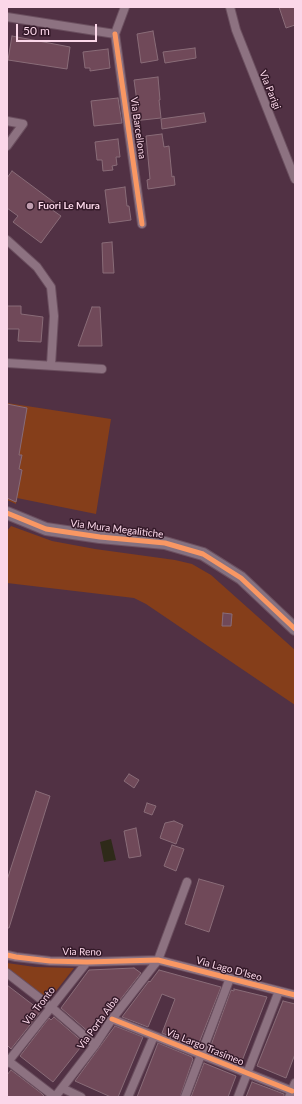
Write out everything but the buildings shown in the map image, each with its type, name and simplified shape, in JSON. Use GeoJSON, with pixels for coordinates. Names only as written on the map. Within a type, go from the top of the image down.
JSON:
{"type":"FeatureCollection","features":[{"type":"Feature","properties":{"kind":"street"},"geometry":{"type":"LineString","coordinates":[[7,18],[115,34],[125,7]]}},
{"type":"Feature","properties":{"kind":"street","name":"Via Parigi"},"geometry":{"type":"LineString","coordinates":[[230,7],[236,30],[295,179]]}},
{"type":"Feature","properties":{"kind":"street","name":"Via Barcellona"},"geometry":{"type":"LineString","coordinates":[[115,34],[142,224]]}},
{"type":"Feature","properties":{"kind":"street"},"geometry":{"type":"LineString","coordinates":[[7,121],[23,124],[7,146]]}},
{"type":"Feature","properties":{"kind":"street"},"geometry":{"type":"LineString","coordinates":[[7,240],[37,267],[51,287],[54,316],[51,365]]}},
{"type":"Feature","properties":{"kind":"street"},"geometry":{"type":"LineString","coordinates":[[7,363],[102,369]]}},
{"type":"Feature","properties":{"kind":"street","name":"Via Mura Megalitiche"},"geometry":{"type":"LineString","coordinates":[[7,513],[46,529],[100,537],[165,543],[203,554],[241,578],[295,628]]}},
{"type":"Feature","properties":{"kind":"street","name":"Via Porta Alba"},"geometry":{"type":"LineString","coordinates":[[55,1097],[95,1045],[112,1019],[158,960],[187,882]]}},
{"type":"Feature","properties":{"kind":"street","name":"Via Reno"},"geometry":{"type":"LineString","coordinates":[[7,955],[50,961],[86,962],[158,960]]}},
{"type":"Feature","properties":{"kind":"street","name":"Via Lago D'Iseo"},"geometry":{"type":"LineString","coordinates":[[158,960],[295,995]]}},
{"type":"Feature","properties":{"kind":"street","name":"Via Tronto"},"geometry":{"type":"LineString","coordinates":[[8,1061],[86,962]]}},
{"type":"Feature","properties":{"kind":"street"},"geometry":{"type":"LineString","coordinates":[[7,973],[51,1007],[95,1045]]}},
{"type":"Feature","properties":{"kind":"street"},"geometry":{"type":"LineString","coordinates":[[185,1097],[230,978]]}},
{"type":"Feature","properties":{"kind":"street"},"geometry":{"type":"LineString","coordinates":[[238,1097],[279,991]]}},
{"type":"Feature","properties":{"kind":"street","name":"Via Largo Trasimeo"},"geometry":{"type":"LineString","coordinates":[[112,1019],[247,1073],[290,1094]]}},
{"type":"Feature","properties":{"kind":"street"},"geometry":{"type":"LineString","coordinates":[[128,1097],[154,1036]]}},
{"type":"Feature","properties":{"kind":"street"},"geometry":{"type":"LineString","coordinates":[[8,1061],[55,1097]]}},
{"type":"Feature","properties":{"kind":"street"},"geometry":{"type":"LineString","coordinates":[[290,1094],[295,1083]]}},
{"type":"Feature","properties":{"kind":"street"},"geometry":{"type":"LineString","coordinates":[[62,1088],[81,1097]]}},
{"type":"Feature","properties":{"kind":"shaded area"},"geometry":{"type":"Polygon","coordinates":[[[7,403],[111,419],[96,514],[17,498],[16,504],[7,500],[7,403]]]}},
{"type":"Feature","properties":{"kind":"shaded area"},"geometry":{"type":"Polygon","coordinates":[[[11,526],[52,541],[192,564],[211,575],[295,650],[295,705],[146,604],[134,598],[7,583],[7,531],[11,526]]]}},
{"type":"Feature","properties":{"kind":"shaded area"},"geometry":{"type":"Polygon","coordinates":[[[111,839],[116,860],[104,862],[100,842],[111,839]]]}},
{"type":"Feature","properties":{"kind":"shaded area"},"geometry":{"type":"Polygon","coordinates":[[[7,963],[35,967],[74,968],[49,1000],[7,968],[7,963]]]}},
{"type":"Feature","properties":{"kind":"cycle path"},"geometry":{"type":"LineString","coordinates":[[115,34],[142,224]]}},
{"type":"Feature","properties":{"kind":"cycle path"},"geometry":{"type":"LineString","coordinates":[[7,513],[46,529],[100,537],[165,543],[203,554],[241,578],[295,629]]}},
{"type":"Feature","properties":{"kind":"cycle path"},"geometry":{"type":"LineString","coordinates":[[7,955],[50,961],[87,962],[158,960],[295,995]]}},
{"type":"Feature","properties":{"kind":"cycle path"},"geometry":{"type":"LineString","coordinates":[[112,1019],[292,1091]]}},
{"type":"Feature","properties":{"kind":"place","name":"Fuori Le Mura"},"geometry":{"type":"Point","coordinates":[30,206]}}]}
